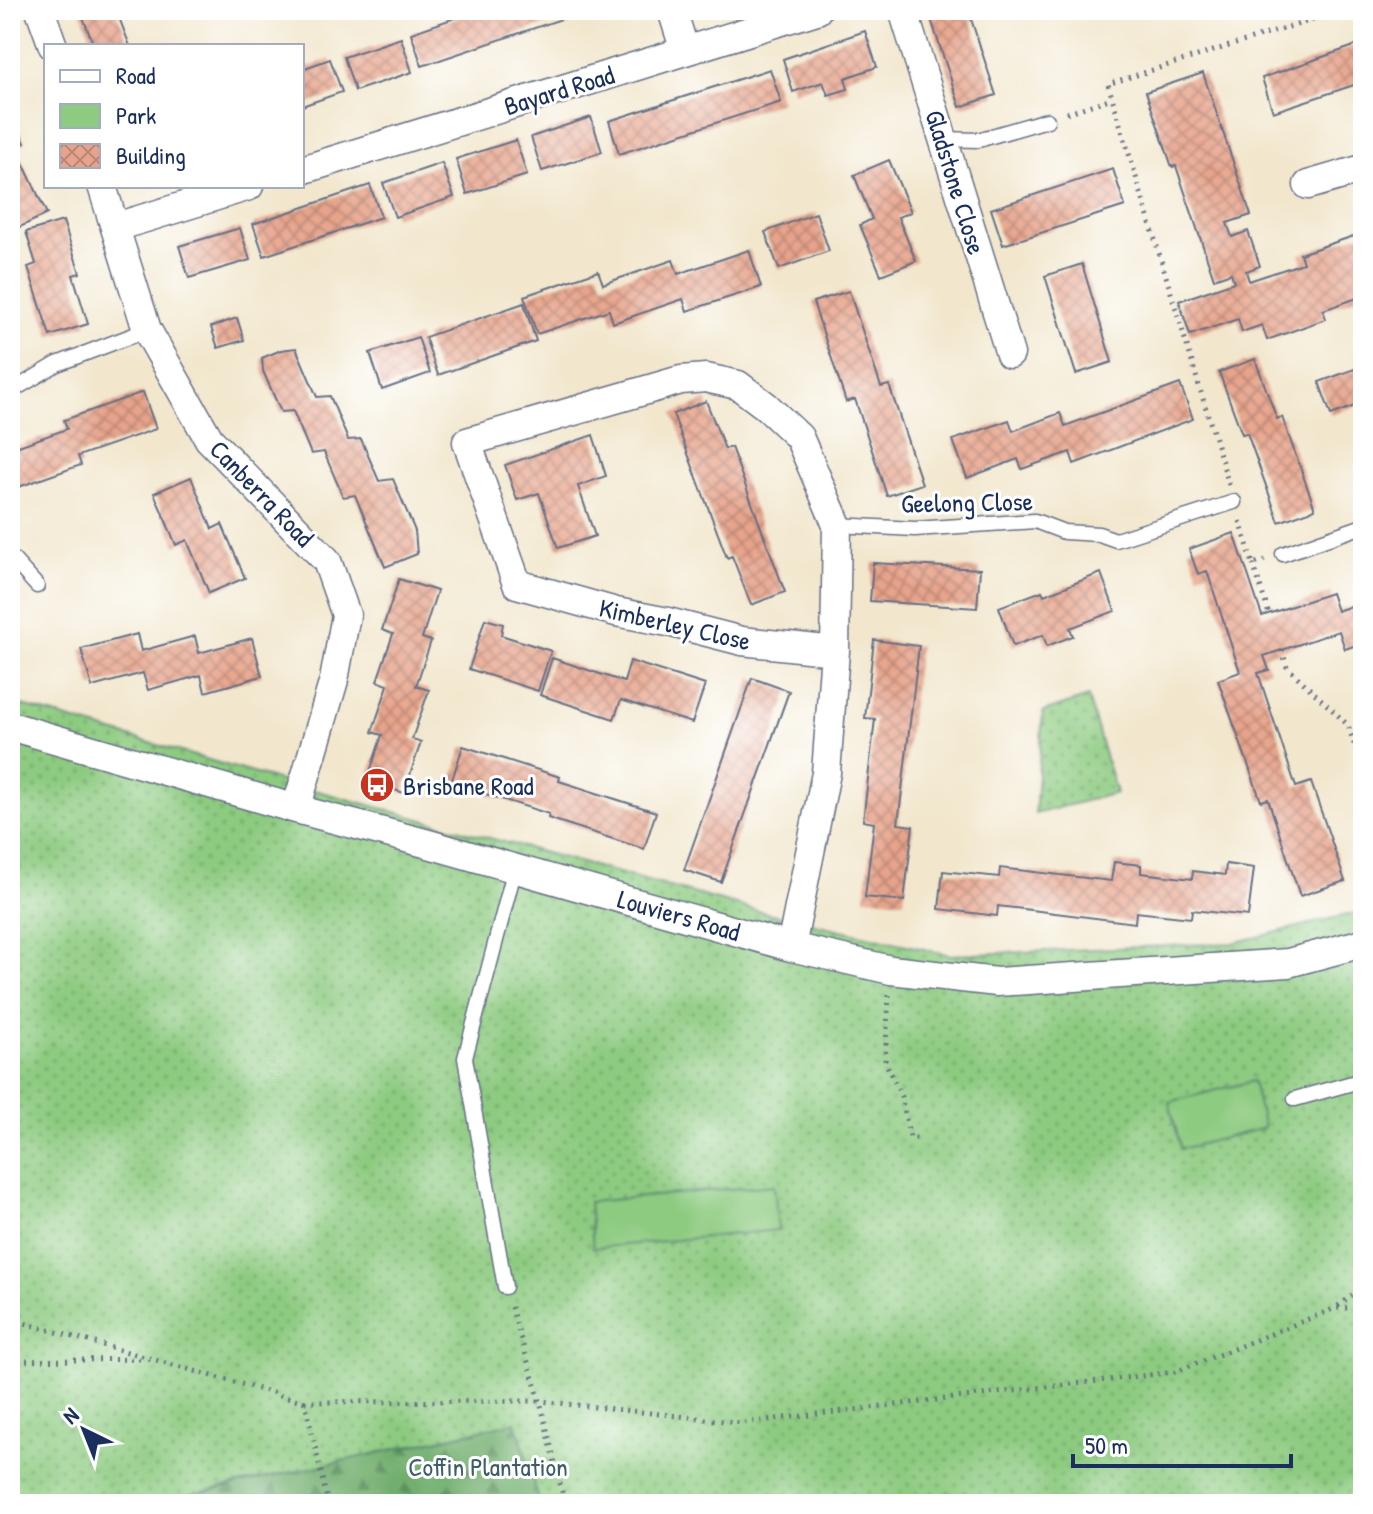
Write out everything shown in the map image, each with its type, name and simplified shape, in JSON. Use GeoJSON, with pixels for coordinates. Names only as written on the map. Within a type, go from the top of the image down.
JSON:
{"type":"FeatureCollection","features":[{"type":"Feature","properties":{"kind":"street"},"geometry":{"type":"LineString","coordinates":[[40,10],[52,44]]}},
{"type":"Feature","properties":{"kind":"street"},"geometry":{"type":"LineString","coordinates":[[672,10],[685,51]]}},
{"type":"Feature","properties":{"kind":"street","name":"Bayard Road"},"geometry":{"type":"LineString","coordinates":[[304,169],[817,10]]}},
{"type":"Feature","properties":{"kind":"street","name":"Gladstone Close"},"geometry":{"type":"LineString","coordinates":[[903,10],[1010,354]]}},
{"type":"Feature","properties":{"kind":"street"},"geometry":{"type":"LineString","coordinates":[[1308,185],[1363,169]]}},
{"type":"Feature","properties":{"kind":"street","name":"Canberra Road"},"geometry":{"type":"LineString","coordinates":[[103,188],[147,330],[209,439],[327,561],[346,615],[334,680],[296,809]]}},
{"type":"Feature","properties":{"kind":"street"},"geometry":{"type":"LineString","coordinates":[[116,227],[243,188]]}},
{"type":"Feature","properties":{"kind":"street","name":"Kimberley Close"},"geometry":{"type":"LineString","coordinates":[[835,651],[742,641],[616,612],[517,584],[467,442],[681,380],[706,378],[738,385],[799,437],[837,525]]}},
{"type":"Feature","properties":{"kind":"street"},"geometry":{"type":"LineString","coordinates":[[791,947],[826,773],[835,651],[837,525]]}},
{"type":"Feature","properties":{"kind":"street","name":"Louviers Road"},"geometry":{"type":"LineString","coordinates":[[10,726],[791,947],[891,970],[997,982],[1288,963],[1363,943]]}},
{"type":"Feature","properties":{"kind":"lane"},"geometry":{"type":"LineString","coordinates":[[943,139],[978,140],[1047,120]]}},
{"type":"Feature","properties":{"kind":"lane"},"geometry":{"type":"LineString","coordinates":[[10,392],[57,364],[147,330]]}},
{"type":"Feature","properties":{"kind":"lane","name":"Geelong Close"},"geometry":{"type":"LineString","coordinates":[[837,525],[915,529],[1035,521],[1064,532],[1099,534],[1116,540],[1234,502]]}},
{"type":"Feature","properties":{"kind":"lane"},"geometry":{"type":"LineString","coordinates":[[1283,554],[1363,526]]}},
{"type":"Feature","properties":{"kind":"lane"},"geometry":{"type":"LineString","coordinates":[[10,556],[37,586]]}},
{"type":"Feature","properties":{"kind":"lane"},"geometry":{"type":"LineString","coordinates":[[505,1287],[465,1058],[515,868]]}},
{"type":"Feature","properties":{"kind":"lane"},"geometry":{"type":"LineString","coordinates":[[1295,1099],[1363,1080]]}},
{"type":"Feature","properties":{"kind":"path"},"geometry":{"type":"LineString","coordinates":[[1269,614],[1108,84],[1344,10]]}},
{"type":"Feature","properties":{"kind":"path"},"geometry":{"type":"LineString","coordinates":[[1047,120],[1112,98]]}},
{"type":"Feature","properties":{"kind":"path"},"geometry":{"type":"LineString","coordinates":[[1253,564],[1283,554]]}},
{"type":"Feature","properties":{"kind":"path"},"geometry":{"type":"LineString","coordinates":[[1282,650],[1287,667],[1348,725],[1363,772]]}},
{"type":"Feature","properties":{"kind":"path"},"geometry":{"type":"LineString","coordinates":[[891,970],[885,1061],[901,1096],[910,1138],[918,1138]]}},
{"type":"Feature","properties":{"kind":"path"},"geometry":{"type":"LineString","coordinates":[[505,1287],[540,1401],[565,1504]]}},
{"type":"Feature","properties":{"kind":"path"},"geometry":{"type":"LineString","coordinates":[[10,1319],[305,1402],[540,1401],[742,1423],[1175,1372],[1336,1308],[1363,1288]]}},
{"type":"Feature","properties":{"kind":"path"},"geometry":{"type":"LineString","coordinates":[[1336,1308],[1363,1308]]}},
{"type":"Feature","properties":{"kind":"path"},"geometry":{"type":"LineString","coordinates":[[10,1361],[151,1358]]}},
{"type":"Feature","properties":{"kind":"path"},"geometry":{"type":"LineString","coordinates":[[305,1402],[328,1504]]}},
{"type":"Feature","properties":{"kind":"green space"},"geometry":{"type":"Polygon","coordinates":[[[1088,697],[1116,793],[1035,814],[1043,712],[1088,697]]]}},
{"type":"Feature","properties":{"kind":"green space"},"geometry":{"type":"Polygon","coordinates":[[[10,702],[270,778],[754,910],[950,955],[1233,943],[1363,911],[1363,1504],[10,1504],[10,702]]]}},
{"type":"Feature","properties":{"kind":"green space"},"geometry":{"type":"Polygon","coordinates":[[[1253,1081],[1264,1128],[1181,1149],[1169,1102],[1253,1081]]]}},
{"type":"Feature","properties":{"kind":"green space"},"geometry":{"type":"Polygon","coordinates":[[[774,1185],[778,1230],[593,1248],[589,1202],[774,1185]]]}},
{"type":"Feature","properties":{"kind":"green space","name":"Coffin Plantation"},"geometry":{"type":"Polygon","coordinates":[[[516,1422],[540,1504],[149,1504],[516,1422]]]}},
{"type":"Feature","properties":{"kind":"building"},"geometry":{"type":"Polygon","coordinates":[[[116,10],[129,44],[93,44],[81,12],[116,10]]]}},
{"type":"Feature","properties":{"kind":"building"},"geometry":{"type":"Polygon","coordinates":[[[478,10],[585,11],[422,66],[411,33],[478,10]]]}},
{"type":"Feature","properties":{"kind":"building"},"geometry":{"type":"Polygon","coordinates":[[[968,10],[996,95],[960,107],[929,13],[968,10]]]}},
{"type":"Feature","properties":{"kind":"building"},"geometry":{"type":"Polygon","coordinates":[[[1011,10],[1040,10],[1040,11],[1013,19],[1011,10]]]}},
{"type":"Feature","properties":{"kind":"building"},"geometry":{"type":"Polygon","coordinates":[[[865,31],[877,67],[845,78],[848,89],[828,95],[823,82],[793,92],[783,59],[865,31]]]}},
{"type":"Feature","properties":{"kind":"building"},"geometry":{"type":"Polygon","coordinates":[[[401,38],[412,72],[355,91],[344,57],[401,38]]]}},
{"type":"Feature","properties":{"kind":"building"},"geometry":{"type":"Polygon","coordinates":[[[1363,43],[1363,82],[1273,112],[1262,78],[1363,43]]]}},
{"type":"Feature","properties":{"kind":"building"},"geometry":{"type":"Polygon","coordinates":[[[330,59],[342,92],[304,105],[304,68],[330,59]]]}},
{"type":"Feature","properties":{"kind":"building"},"geometry":{"type":"Polygon","coordinates":[[[770,69],[781,102],[619,154],[609,121],[770,69]]]}},
{"type":"Feature","properties":{"kind":"building"},"geometry":{"type":"Polygon","coordinates":[[[1203,73],[1251,215],[1227,223],[1232,237],[1248,231],[1260,266],[1246,271],[1249,281],[1303,263],[1300,254],[1363,233],[1363,296],[1323,310],[1326,319],[1267,340],[1262,325],[1242,332],[1238,319],[1190,335],[1179,301],[1234,282],[1231,273],[1214,279],[1176,166],[1172,167],[1146,92],[1203,73]]]}},
{"type":"Feature","properties":{"kind":"building"},"geometry":{"type":"Polygon","coordinates":[[[10,111],[25,143],[16,148],[47,214],[18,228],[10,212],[10,111]]]}},
{"type":"Feature","properties":{"kind":"building"},"geometry":{"type":"Polygon","coordinates":[[[591,117],[602,152],[542,171],[531,137],[591,117]]]}},
{"type":"Feature","properties":{"kind":"building"},"geometry":{"type":"Polygon","coordinates":[[[516,140],[527,175],[467,194],[456,159],[516,140]]]}},
{"type":"Feature","properties":{"kind":"building"},"geometry":{"type":"Polygon","coordinates":[[[889,160],[911,212],[898,217],[916,261],[881,275],[860,225],[872,219],[854,175],[889,160]]]}},
{"type":"Feature","properties":{"kind":"building"},"geometry":{"type":"Polygon","coordinates":[[[442,163],[454,197],[395,217],[383,183],[442,163]]]}},
{"type":"Feature","properties":{"kind":"building"},"geometry":{"type":"Polygon","coordinates":[[[1113,169],[1125,206],[1003,245],[991,209],[1113,169]]]}},
{"type":"Feature","properties":{"kind":"building"},"geometry":{"type":"Polygon","coordinates":[[[370,185],[381,217],[264,256],[253,224],[370,185]]]}},
{"type":"Feature","properties":{"kind":"building"},"geometry":{"type":"Polygon","coordinates":[[[816,213],[829,251],[779,269],[765,232],[816,213]]]}},
{"type":"Feature","properties":{"kind":"building"},"geometry":{"type":"Polygon","coordinates":[[[63,221],[80,273],[73,275],[88,324],[50,336],[28,267],[36,264],[26,232],[63,221]]]}},
{"type":"Feature","properties":{"kind":"building"},"geometry":{"type":"Polygon","coordinates":[[[240,228],[250,260],[189,278],[179,246],[240,228]]]}},
{"type":"Feature","properties":{"kind":"building"},"geometry":{"type":"Polygon","coordinates":[[[749,250],[761,287],[687,311],[683,299],[613,323],[609,310],[537,334],[524,296],[598,271],[603,284],[673,260],[678,274],[749,250]]]}},
{"type":"Feature","properties":{"kind":"building"},"geometry":{"type":"Polygon","coordinates":[[[1082,264],[1112,362],[1076,374],[1045,276],[1082,264]]]}},
{"type":"Feature","properties":{"kind":"building"},"geometry":{"type":"Polygon","coordinates":[[[849,291],[881,387],[889,385],[922,484],[887,496],[855,399],[846,402],[813,302],[849,291]]]}},
{"type":"Feature","properties":{"kind":"building"},"geometry":{"type":"Polygon","coordinates":[[[524,303],[536,341],[438,375],[425,337],[524,303]]]}},
{"type":"Feature","properties":{"kind":"building"},"geometry":{"type":"Polygon","coordinates":[[[237,318],[244,340],[218,348],[211,327],[237,318]]]}},
{"type":"Feature","properties":{"kind":"building"},"geometry":{"type":"Polygon","coordinates":[[[418,337],[430,373],[382,390],[370,353],[418,337]]]}},
{"type":"Feature","properties":{"kind":"building"},"geometry":{"type":"Polygon","coordinates":[[[296,348],[317,397],[330,396],[348,440],[361,439],[379,481],[393,479],[415,531],[417,554],[385,567],[355,495],[343,497],[324,452],[311,454],[293,411],[281,412],[263,371],[262,358],[296,348]]]}},
{"type":"Feature","properties":{"kind":"building"},"geometry":{"type":"Polygon","coordinates":[[[1255,359],[1277,419],[1282,417],[1315,509],[1279,522],[1247,433],[1242,434],[1219,372],[1255,359]]]}},
{"type":"Feature","properties":{"kind":"building"},"geometry":{"type":"Polygon","coordinates":[[[1363,366],[1363,403],[1331,415],[1319,382],[1363,366]]]}},
{"type":"Feature","properties":{"kind":"building"},"geometry":{"type":"Polygon","coordinates":[[[1180,384],[1193,419],[1074,464],[1070,452],[1022,469],[1018,459],[967,478],[953,440],[1009,420],[1013,431],[1060,413],[1065,426],[1180,384]]]}},
{"type":"Feature","properties":{"kind":"building"},"geometry":{"type":"Polygon","coordinates":[[[143,392],[156,429],[78,456],[81,465],[10,490],[10,449],[67,429],[64,420],[143,392]]]}},
{"type":"Feature","properties":{"kind":"building"},"geometry":{"type":"Polygon","coordinates":[[[706,401],[725,449],[731,447],[785,592],[751,605],[732,556],[727,558],[673,414],[706,401]]]}},
{"type":"Feature","properties":{"kind":"building"},"geometry":{"type":"Polygon","coordinates":[[[593,435],[606,476],[578,486],[595,536],[558,548],[539,493],[517,500],[505,465],[593,435]]]}},
{"type":"Feature","properties":{"kind":"building"},"geometry":{"type":"Polygon","coordinates":[[[191,477],[212,529],[222,524],[245,578],[209,593],[187,540],[176,545],[154,493],[191,477]]]}},
{"type":"Feature","properties":{"kind":"building"},"geometry":{"type":"Polygon","coordinates":[[[1234,533],[1262,616],[1331,593],[1337,611],[1363,602],[1363,643],[1345,649],[1339,631],[1264,656],[1269,670],[1258,673],[1296,787],[1311,782],[1345,881],[1300,896],[1268,799],[1261,801],[1218,680],[1240,672],[1207,571],[1198,574],[1189,549],[1234,533]]]}},
{"type":"Feature","properties":{"kind":"building"},"geometry":{"type":"Polygon","coordinates":[[[873,563],[980,569],[977,608],[870,601],[873,563]]]}},
{"type":"Feature","properties":{"kind":"building"},"geometry":{"type":"Polygon","coordinates":[[[1101,573],[1115,611],[1070,628],[1073,636],[1047,646],[1043,635],[1013,646],[999,607],[1042,591],[1044,595],[1101,573]]]}},
{"type":"Feature","properties":{"kind":"building"},"geometry":{"type":"Polygon","coordinates":[[[399,579],[437,591],[422,638],[431,641],[416,686],[429,690],[412,739],[421,742],[404,793],[367,781],[382,735],[372,732],[388,685],[377,681],[393,634],[382,630],[399,579]]]}},
{"type":"Feature","properties":{"kind":"building"},"geometry":{"type":"Polygon","coordinates":[[[485,619],[503,624],[501,635],[551,651],[538,691],[469,669],[485,619]]]}},
{"type":"Feature","properties":{"kind":"building"},"geometry":{"type":"Polygon","coordinates":[[[137,634],[141,651],[195,636],[199,653],[252,638],[262,676],[205,692],[201,675],[148,690],[143,673],[92,687],[81,649],[137,634]]]}},
{"type":"Feature","properties":{"kind":"building"},"geometry":{"type":"Polygon","coordinates":[[[874,640],[919,646],[898,824],[913,826],[904,901],[865,897],[874,823],[863,821],[875,719],[865,718],[874,640]]]}},
{"type":"Feature","properties":{"kind":"building"},"geometry":{"type":"Polygon","coordinates":[[[552,658],[624,682],[630,661],[705,685],[692,723],[621,700],[614,719],[540,695],[552,658]]]}},
{"type":"Feature","properties":{"kind":"building"},"geometry":{"type":"Polygon","coordinates":[[[752,678],[789,691],[721,882],[684,870],[752,678]]]}},
{"type":"Feature","properties":{"kind":"building"},"geometry":{"type":"Polygon","coordinates":[[[463,746],[656,812],[644,849],[451,783],[463,746]]]}},
{"type":"Feature","properties":{"kind":"building"},"geometry":{"type":"Polygon","coordinates":[[[1114,862],[1141,865],[1141,873],[1192,879],[1193,871],[1225,875],[1226,864],[1254,868],[1248,916],[1192,910],[1191,918],[1136,912],[1135,923],[998,906],[997,916],[939,909],[943,871],[999,877],[1000,868],[1111,881],[1114,862]]]}},
{"type":"Feature","properties":{"kind":"place","name":"Brisbane Road"},"geometry":{"type":"Point","coordinates":[377,785]}}]}
